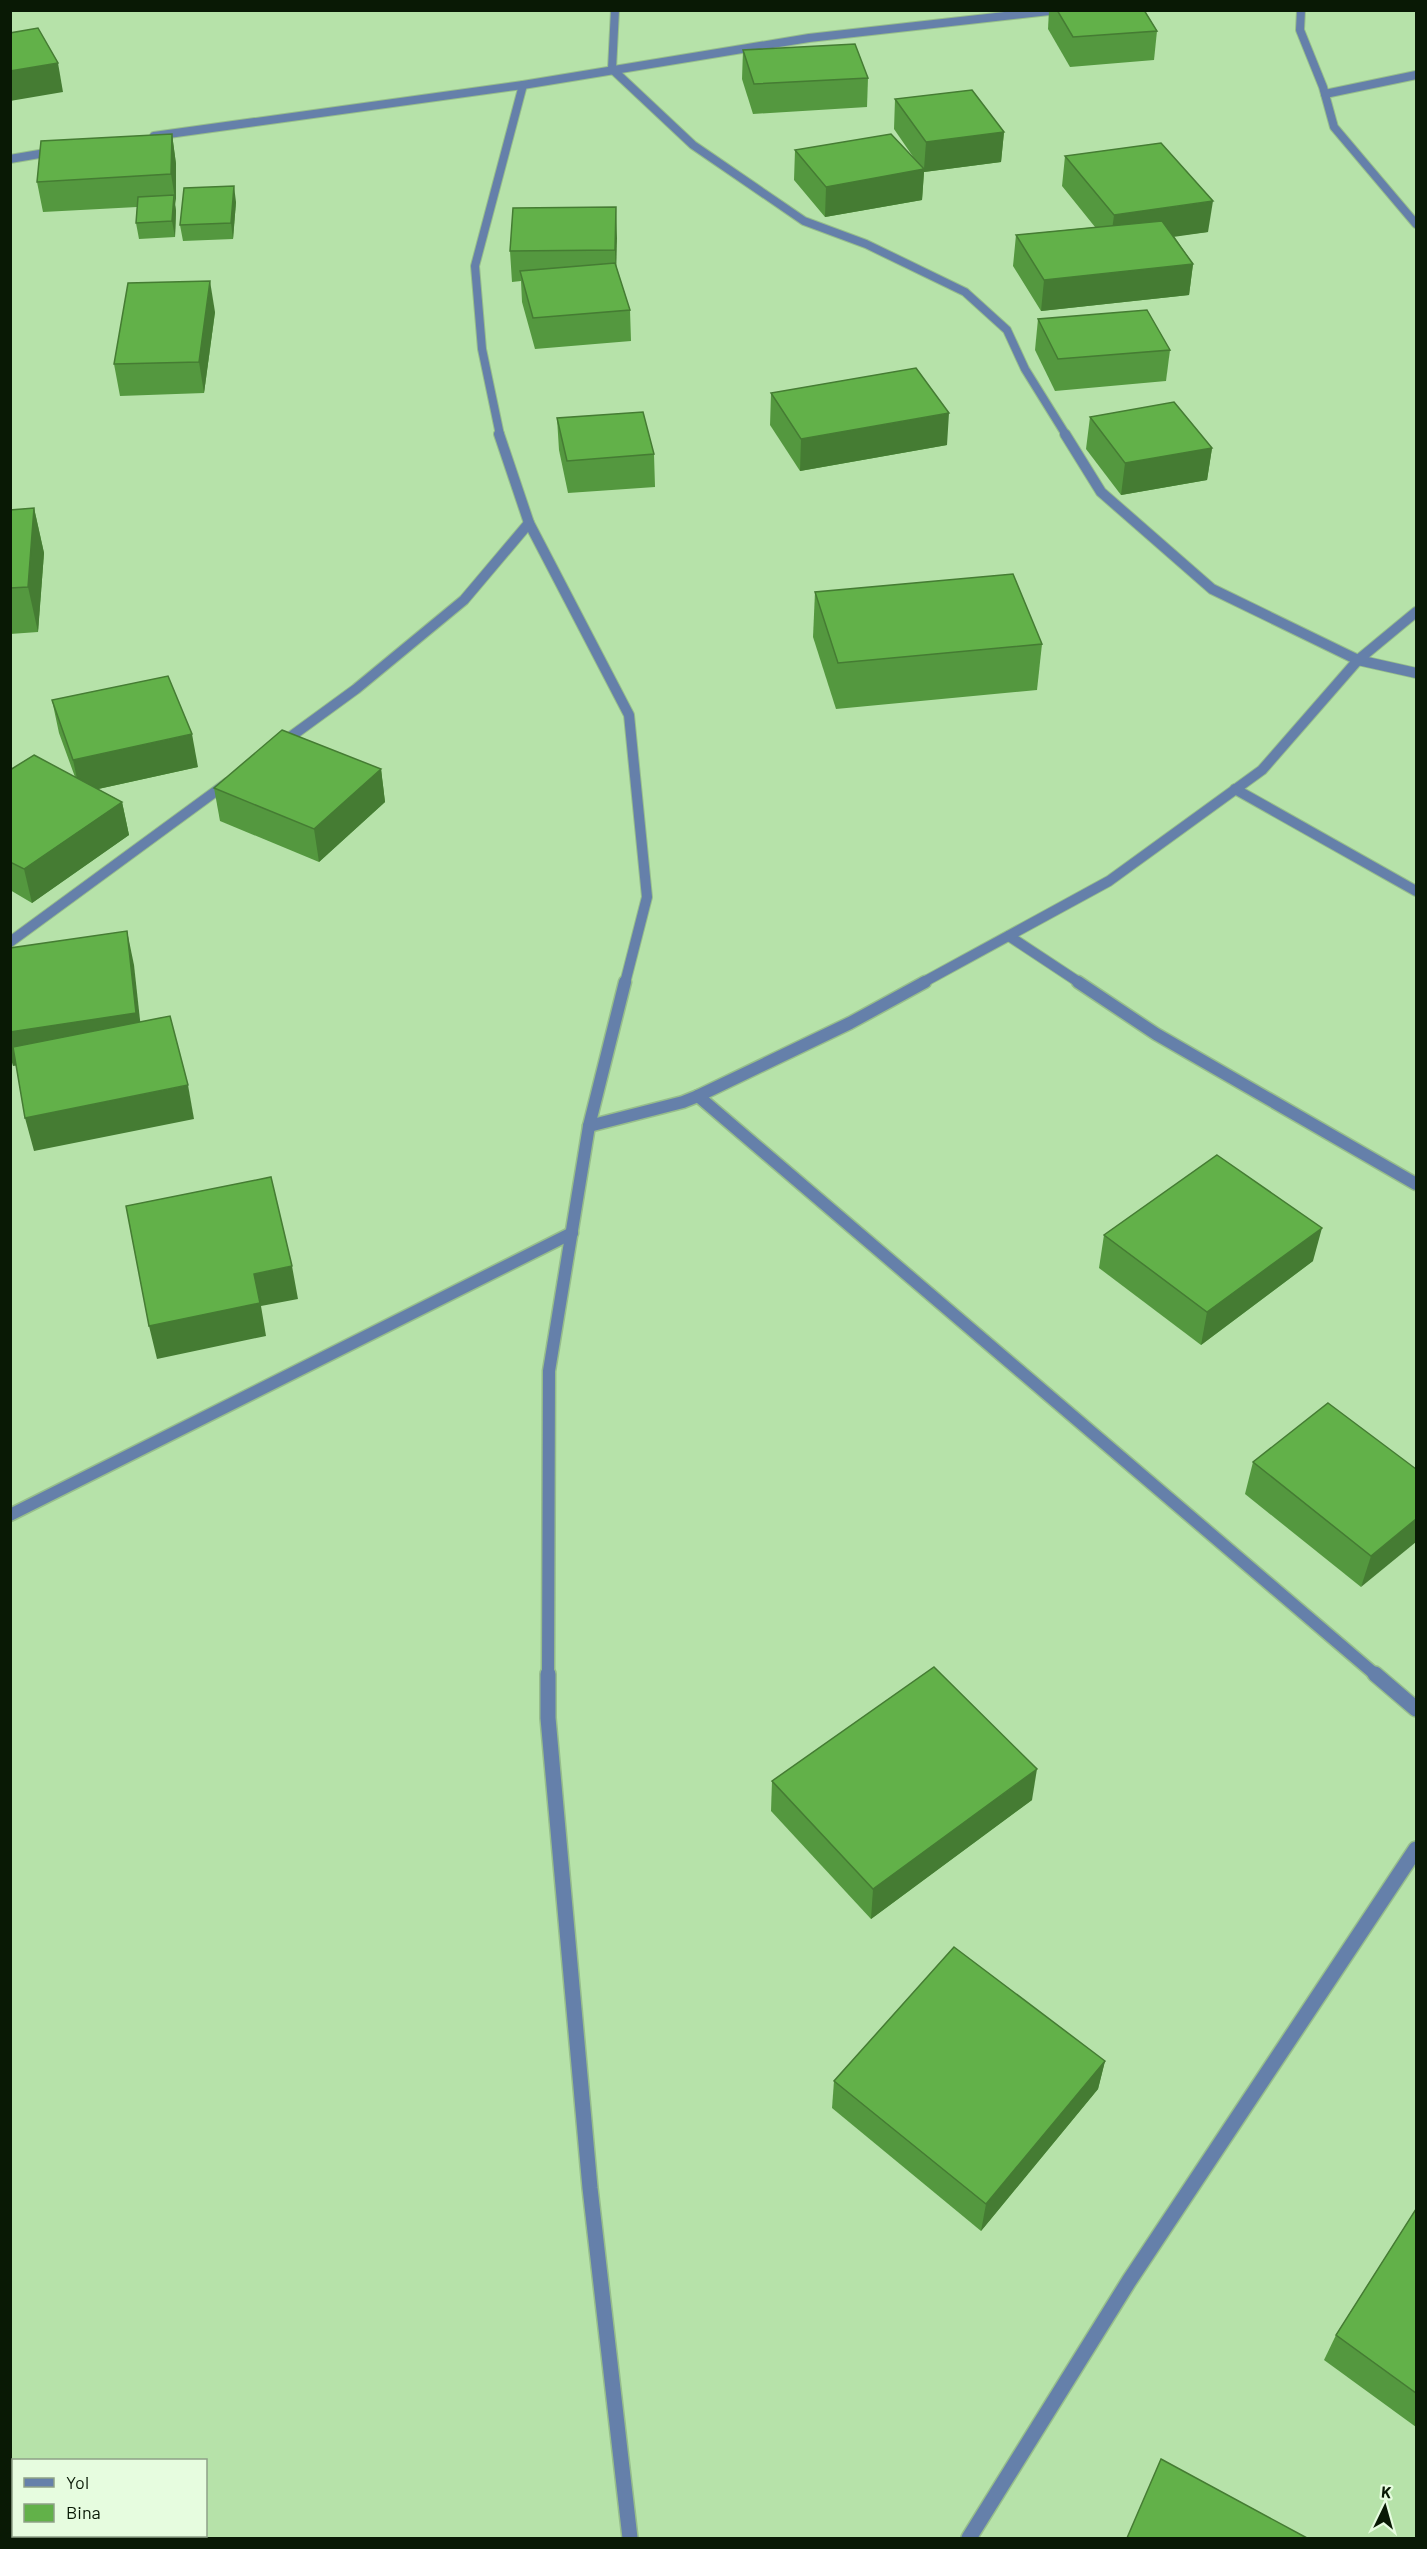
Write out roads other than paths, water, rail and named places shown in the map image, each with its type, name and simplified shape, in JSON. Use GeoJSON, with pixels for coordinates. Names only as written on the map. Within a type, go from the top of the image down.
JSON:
{"type":"FeatureCollection","features":[{"type":"Feature","properties":{"kind":"street"},"geometry":{"type":"LineString","coordinates":[[615,10],[612,69],[693,145],[804,221],[866,244],[965,292],[1007,330],[1025,369],[1101,492],[1212,589],[1358,660],[1416,673]]}},
{"type":"Feature","properties":{"kind":"street"},"geometry":{"type":"LineString","coordinates":[[143,138],[523,85],[809,38],[1058,10]]}},
{"type":"Feature","properties":{"kind":"street"},"geometry":{"type":"LineString","coordinates":[[1301,10],[1300,30],[1325,94],[1334,127],[1416,224]]}},
{"type":"Feature","properties":{"kind":"street"},"geometry":{"type":"LineString","coordinates":[[1325,94],[1416,75]]}},
{"type":"Feature","properties":{"kind":"street"},"geometry":{"type":"LineString","coordinates":[[523,85],[476,266],[482,349],[498,430],[529,524],[629,715],[647,897],[589,1126],[549,1371],[548,1718],[590,2188],[630,2538]]}},
{"type":"Feature","properties":{"kind":"street"},"geometry":{"type":"LineString","coordinates":[[10,159],[62,151]]}},
{"type":"Feature","properties":{"kind":"street"},"geometry":{"type":"LineString","coordinates":[[270,752],[356,689],[464,600],[529,524]]}},
{"type":"Feature","properties":{"kind":"street"},"geometry":{"type":"LineString","coordinates":[[589,1126],[683,1102],[698,1096],[850,1023],[1109,881],[1262,770],[1358,660],[1416,612]]}},
{"type":"Feature","properties":{"kind":"street"},"geometry":{"type":"LineString","coordinates":[[10,942],[241,773]]}},
{"type":"Feature","properties":{"kind":"street"},"geometry":{"type":"LineString","coordinates":[[1235,789],[1416,891]]}},
{"type":"Feature","properties":{"kind":"street"},"geometry":{"type":"LineString","coordinates":[[1009,936],[1156,1034],[1416,1184]]}},
{"type":"Feature","properties":{"kind":"street"},"geometry":{"type":"LineString","coordinates":[[698,1096],[1416,1709]]}},
{"type":"Feature","properties":{"kind":"street"},"geometry":{"type":"LineString","coordinates":[[10,1515],[572,1233]]}},
{"type":"Feature","properties":{"kind":"street"},"geometry":{"type":"LineString","coordinates":[[969,2538],[1129,2281],[1416,1849]]}}]}
